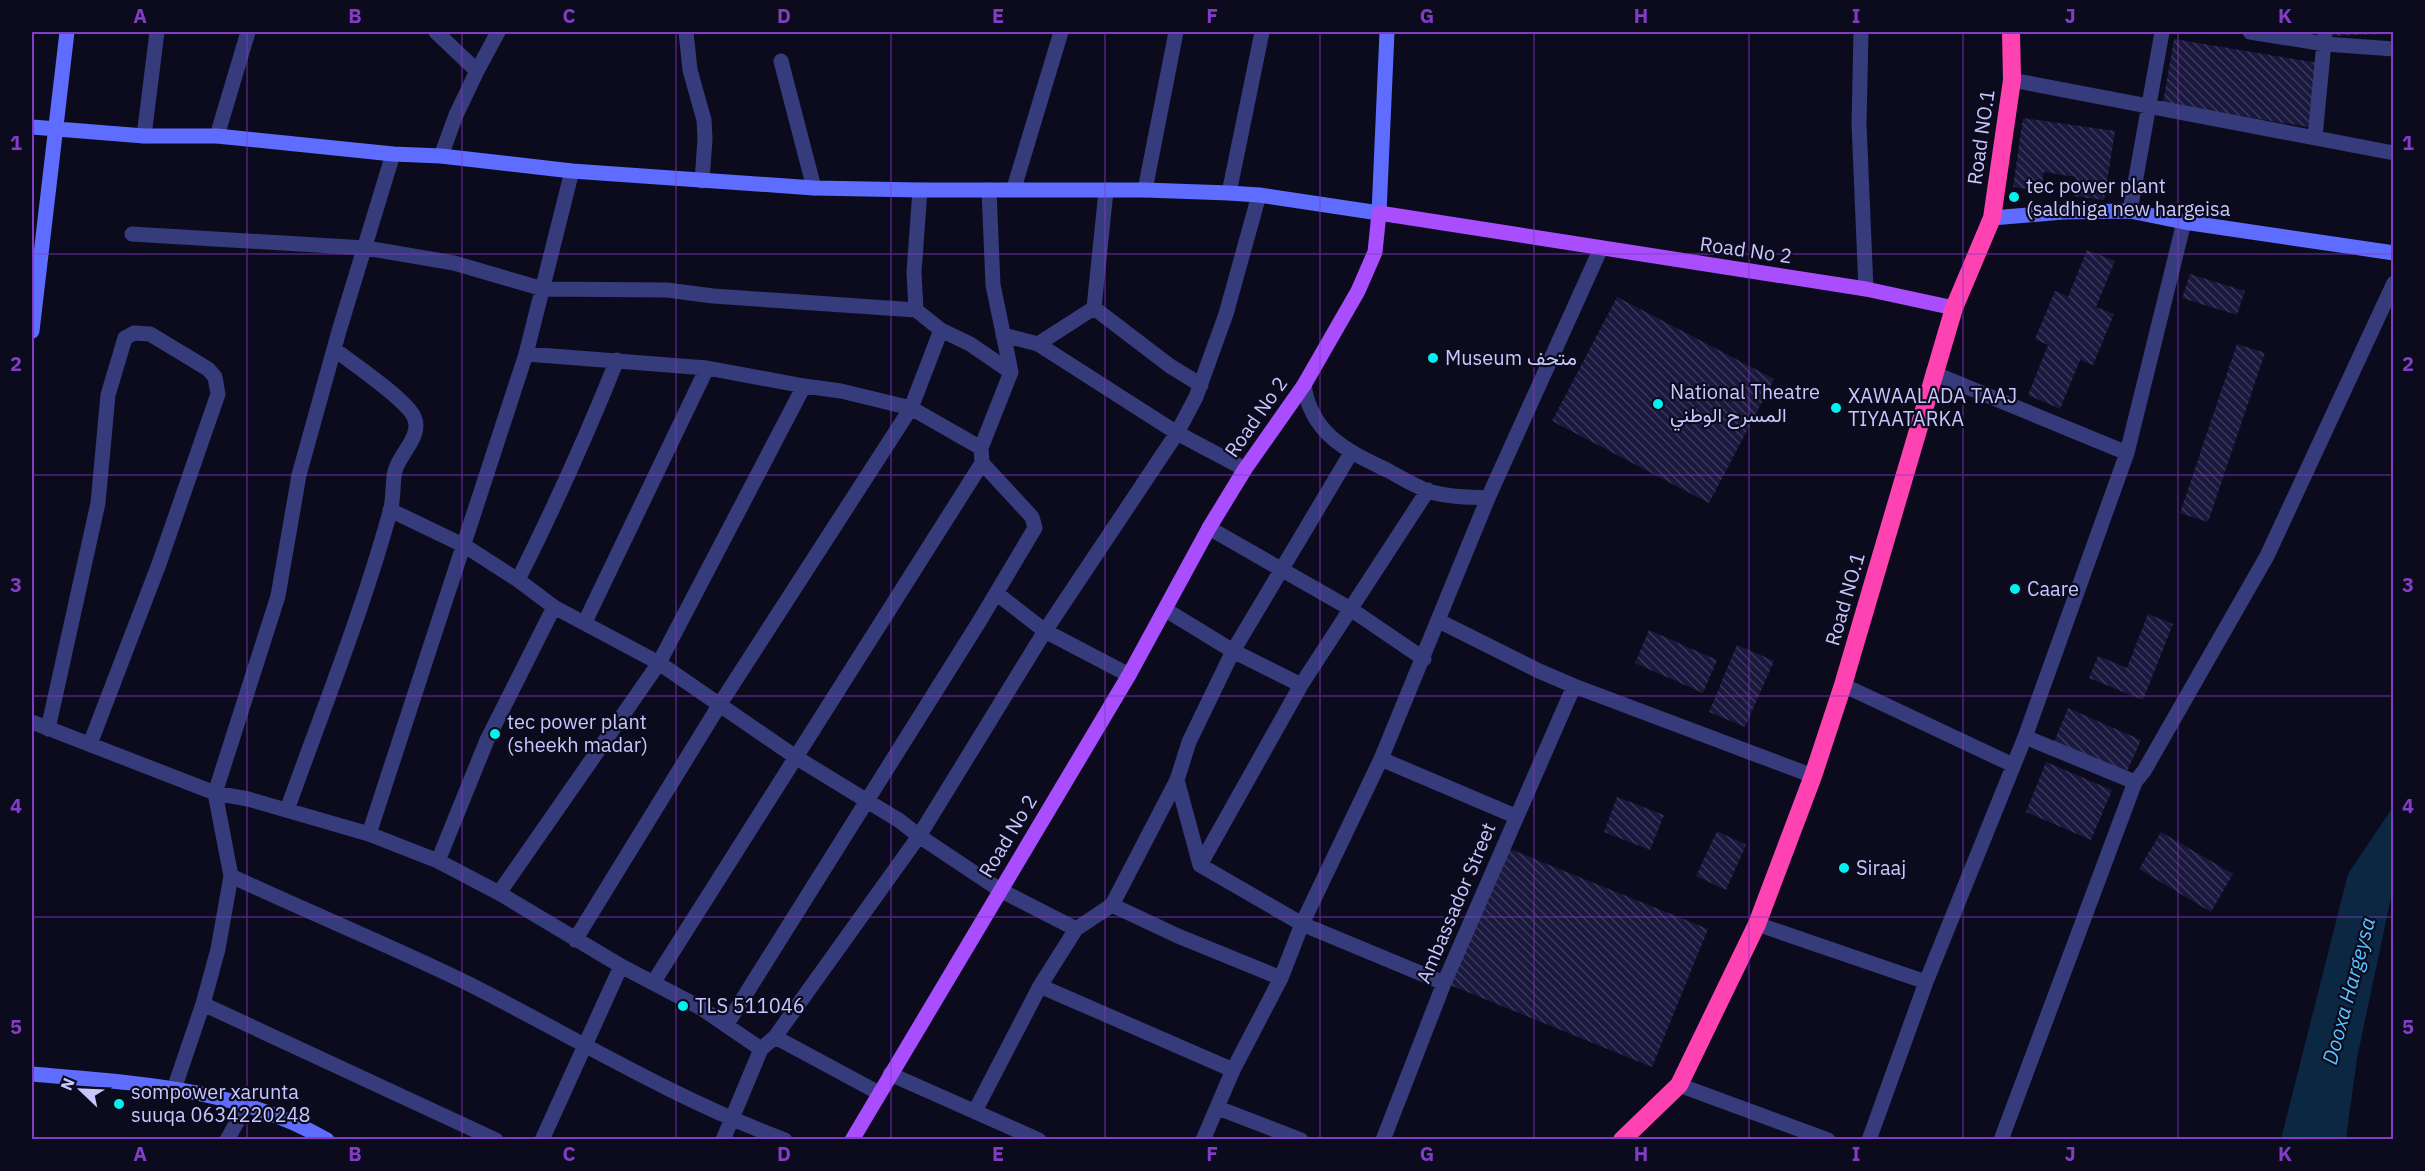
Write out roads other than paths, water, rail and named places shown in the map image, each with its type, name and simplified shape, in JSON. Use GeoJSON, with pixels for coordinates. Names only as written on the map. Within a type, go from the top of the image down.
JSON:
{"type":"FeatureCollection","features":[{"type":"Feature","properties":{"kind":"highway","name":"Road NO.1"},"geometry":{"type":"LineString","coordinates":[[1622,1140],[1678,1085],[1758,924],[1813,776],[1843,685],[1933,373],[1954,308],[1992,218],[2012,80],[2011,32]]}},
{"type":"Feature","properties":{"kind":"main road","name":"Road No 2"},"geometry":{"type":"LineString","coordinates":[[852,1140],[1129,675],[1209,528],[1245,469],[1304,385],[1358,291],[1375,252],[1379,213],[1533,235],[1601,248],[1866,289],[1954,308]]}},
{"type":"Feature","properties":{"kind":"street"},"geometry":{"type":"LineString","coordinates":[[32,331],[32,308],[57,129],[67,32]]}},
{"type":"Feature","properties":{"kind":"street"},"geometry":{"type":"LineString","coordinates":[[144,136],[157,32]]}},
{"type":"Feature","properties":{"kind":"street"},"geometry":{"type":"LineString","coordinates":[[217,136],[248,32]]}},
{"type":"Feature","properties":{"kind":"street"},"geometry":{"type":"LineString","coordinates":[[436,32],[477,71]]}},
{"type":"Feature","properties":{"kind":"street"},"geometry":{"type":"LineString","coordinates":[[441,156],[456,115],[498,32]]}},
{"type":"Feature","properties":{"kind":"street"},"geometry":{"type":"LineString","coordinates":[[686,32],[690,70],[704,120],[702,181]]}},
{"type":"Feature","properties":{"kind":"street"},"geometry":{"type":"LineString","coordinates":[[1014,188],[1061,32]]}},
{"type":"Feature","properties":{"kind":"street"},"geometry":{"type":"LineString","coordinates":[[1145,190],[1176,32]]}},
{"type":"Feature","properties":{"kind":"street"},"geometry":{"type":"LineString","coordinates":[[1229,193],[1262,32]]}},
{"type":"Feature","properties":{"kind":"street"},"geometry":{"type":"LineString","coordinates":[[32,127],[144,136],[217,136],[393,154],[441,156],[572,171],[702,181],[814,188],[920,190],[1014,188],[1229,193],[1259,195],[1379,213],[1388,32]]}},
{"type":"Feature","properties":{"kind":"street"},"geometry":{"type":"LineString","coordinates":[[1861,32],[1859,124],[1866,289]]}},
{"type":"Feature","properties":{"kind":"street"},"geometry":{"type":"LineString","coordinates":[[2130,211],[2162,32]]}},
{"type":"Feature","properties":{"kind":"street"},"geometry":{"type":"LineString","coordinates":[[2250,32],[2325,38],[2394,49]]}},
{"type":"Feature","properties":{"kind":"street"},"geometry":{"type":"LineString","coordinates":[[2315,137],[2325,38]]}},
{"type":"Feature","properties":{"kind":"street"},"geometry":{"type":"LineString","coordinates":[[782,61],[814,188]]}},
{"type":"Feature","properties":{"kind":"street"},"geometry":{"type":"LineString","coordinates":[[2012,80],[2394,153]]}},
{"type":"Feature","properties":{"kind":"street"},"geometry":{"type":"LineString","coordinates":[[174,1089],[203,1004],[218,949],[231,876],[215,793],[278,596],[299,475],[393,154]]}},
{"type":"Feature","properties":{"kind":"street"},"geometry":{"type":"LineString","coordinates":[[369,834],[526,354],[572,171]]}},
{"type":"Feature","properties":{"kind":"street"},"geometry":{"type":"LineString","coordinates":[[916,310],[914,272],[920,190]]}},
{"type":"Feature","properties":{"kind":"street"},"geometry":{"type":"LineString","coordinates":[[653,983],[797,758],[982,456],[1011,372],[993,285],[989,190]]}},
{"type":"Feature","properties":{"kind":"street"},"geometry":{"type":"LineString","coordinates":[[1094,308],[1106,190]]}},
{"type":"Feature","properties":{"kind":"street"},"geometry":{"type":"LineString","coordinates":[[723,1140],[761,1049],[775,1036],[919,836],[1045,631],[1177,433],[1201,385],[1226,314],[1259,195]]}},
{"type":"Feature","properties":{"kind":"street"},"geometry":{"type":"LineString","coordinates":[[1992,218],[2063,212],[2130,211],[2184,222],[2394,253]]}},
{"type":"Feature","properties":{"kind":"street"},"geometry":{"type":"LineString","coordinates":[[1869,1140],[1926,982],[2025,737],[2127,453],[2184,222]]}},
{"type":"Feature","properties":{"kind":"street"},"geometry":{"type":"LineString","coordinates":[[132,234],[366,248],[454,263],[543,290],[667,290],[713,296],[916,310],[941,330],[970,344],[1011,372]]}},
{"type":"Feature","properties":{"kind":"street"},"geometry":{"type":"LineString","coordinates":[[1203,1140],[1233,1070],[1281,978],[1302,924],[1381,759],[1424,659],[1488,498],[1601,248]]}},
{"type":"Feature","properties":{"kind":"street"},"geometry":{"type":"LineString","coordinates":[[2001,1140],[2135,782],[2267,556],[2394,283]]}},
{"type":"Feature","properties":{"kind":"street"},"geometry":{"type":"LineString","coordinates":[[1038,344],[1094,308]]}},
{"type":"Feature","properties":{"kind":"street"},"geometry":{"type":"LineString","coordinates":[[1094,308],[1170,366],[1201,385]]}},
{"type":"Feature","properties":{"kind":"street"},"geometry":{"type":"LineString","coordinates":[[575,940],[720,704],[911,408],[941,330]]}},
{"type":"Feature","properties":{"kind":"street"},"geometry":{"type":"LineString","coordinates":[[48,729],[98,503],[108,395],[125,338],[134,333],[150,334],[208,369],[215,377],[218,394],[159,564],[90,744]]}},
{"type":"Feature","properties":{"kind":"street"},"geometry":{"type":"LineString","coordinates":[[1003,335],[1038,344],[1177,433],[1245,469]]}},
{"type":"Feature","properties":{"kind":"street"},"geometry":{"type":"LineString","coordinates":[[287,810],[357,614],[390,510],[395,471],[413,436],[414,417],[396,397],[334,350]]}},
{"type":"Feature","properties":{"kind":"street"},"geometry":{"type":"LineString","coordinates":[[526,354],[708,368],[841,391],[911,408],[982,456],[1035,522],[1035,528],[996,594],[727,1024]]}},
{"type":"Feature","properties":{"kind":"street"},"geometry":{"type":"LineString","coordinates":[[518,580],[592,423],[617,360]]}},
{"type":"Feature","properties":{"kind":"street"},"geometry":{"type":"LineString","coordinates":[[585,622],[708,368]]}},
{"type":"Feature","properties":{"kind":"street"},"geometry":{"type":"LineString","coordinates":[[1933,373],[2127,453]]}},
{"type":"Feature","properties":{"kind":"street"},"geometry":{"type":"LineString","coordinates":[[1304,385],[1307,403],[1314,417],[1332,438],[1351,453],[1428,490],[1454,496],[1488,498]]}},
{"type":"Feature","properties":{"kind":"street"},"geometry":{"type":"LineString","coordinates":[[498,893],[659,663],[804,386]]}},
{"type":"Feature","properties":{"kind":"street"},"geometry":{"type":"LineString","coordinates":[[975,1111],[1040,986],[1076,929],[1112,905],[1177,780],[1189,742],[1233,651],[1351,453]]}},
{"type":"Feature","properties":{"kind":"street"},"geometry":{"type":"LineString","coordinates":[[1200,865],[1300,685],[1428,490]]}},
{"type":"Feature","properties":{"kind":"street"},"geometry":{"type":"LineString","coordinates":[[390,510],[465,546],[518,580],[554,607],[659,663],[797,758],[900,821],[1000,890],[1076,929]]}},
{"type":"Feature","properties":{"kind":"street"},"geometry":{"type":"LineString","coordinates":[[1209,528],[1349,608],[1424,659]]}},
{"type":"Feature","properties":{"kind":"street"},"geometry":{"type":"LineString","coordinates":[[996,594],[1045,631],[1129,675]]}},
{"type":"Feature","properties":{"kind":"street"},"geometry":{"type":"LineString","coordinates":[[438,861],[487,740],[554,607]]}},
{"type":"Feature","properties":{"kind":"street"},"geometry":{"type":"LineString","coordinates":[[1166,610],[1233,651],[1300,685]]}},
{"type":"Feature","properties":{"kind":"street"},"geometry":{"type":"LineString","coordinates":[[1439,621],[1574,686],[1813,776]]}},
{"type":"Feature","properties":{"kind":"street"},"geometry":{"type":"LineString","coordinates":[[1843,685],[2013,765]]}},
{"type":"Feature","properties":{"kind":"street","name":"Ambassador Street"},"geometry":{"type":"LineString","coordinates":[[1383,1140],[1444,983],[1515,816],[1574,686]]}},
{"type":"Feature","properties":{"kind":"street"},"geometry":{"type":"LineString","coordinates":[[32,722],[215,793],[287,810],[369,834],[438,861],[727,1024],[761,1049]]}},
{"type":"Feature","properties":{"kind":"street"},"geometry":{"type":"LineString","coordinates":[[2025,737],[2135,782]]}},
{"type":"Feature","properties":{"kind":"street"},"geometry":{"type":"LineString","coordinates":[[1381,759],[1515,816]]}},
{"type":"Feature","properties":{"kind":"street"},"geometry":{"type":"LineString","coordinates":[[1177,780],[1200,865],[1302,924],[1444,983]]}},
{"type":"Feature","properties":{"kind":"street"},"geometry":{"type":"LineString","coordinates":[[231,876],[470,985],[733,1120],[785,1140]]}},
{"type":"Feature","properties":{"kind":"street"},"geometry":{"type":"LineString","coordinates":[[1112,905],[1178,936],[1281,978]]}},
{"type":"Feature","properties":{"kind":"street"},"geometry":{"type":"LineString","coordinates":[[1758,924],[1926,982]]}},
{"type":"Feature","properties":{"kind":"street"},"geometry":{"type":"LineString","coordinates":[[542,1140],[621,966]]}},
{"type":"Feature","properties":{"kind":"street"},"geometry":{"type":"LineString","coordinates":[[1040,986],[1233,1070]]}},
{"type":"Feature","properties":{"kind":"street"},"geometry":{"type":"LineString","coordinates":[[203,1004],[496,1140]]}},
{"type":"Feature","properties":{"kind":"street"},"geometry":{"type":"LineString","coordinates":[[775,1036],[879,1093]]}},
{"type":"Feature","properties":{"kind":"street"},"geometry":{"type":"LineString","coordinates":[[32,1074],[174,1089],[247,1104],[309,1135],[327,1140]]}},
{"type":"Feature","properties":{"kind":"street"},"geometry":{"type":"LineString","coordinates":[[890,1074],[1039,1140]]}},
{"type":"Feature","properties":{"kind":"street"},"geometry":{"type":"LineString","coordinates":[[1678,1085],[1821,1138]]}},
{"type":"Feature","properties":{"kind":"street"},"geometry":{"type":"LineString","coordinates":[[227,1140],[247,1104]]}},
{"type":"Feature","properties":{"kind":"street"},"geometry":{"type":"LineString","coordinates":[[1218,1108],[1301,1140]]}},
{"type":"Feature","properties":{"kind":"water","name":"Dooxa Hargeysa"},"geometry":{"type":"Polygon","coordinates":[[[2393,807],[2393,888],[2357,1058],[2346,1139],[2281,1139],[2348,874],[2393,807]]]}},
{"type":"Feature","properties":{"kind":"place","name":"tec power plant (saldhiga new hargeisa"},"geometry":{"type":"Point","coordinates":[2014,197]}},
{"type":"Feature","properties":{"kind":"place","name":"Museum متحف"},"geometry":{"type":"Point","coordinates":[1433,358]}},
{"type":"Feature","properties":{"kind":"place","name":"National Theatre المسرح الوطني"},"geometry":{"type":"Point","coordinates":[1658,404]}},
{"type":"Feature","properties":{"kind":"place","name":"XAWAALADA TAAJ TIYAATARKA"},"geometry":{"type":"Point","coordinates":[1836,408]}},
{"type":"Feature","properties":{"kind":"place","name":"Caare"},"geometry":{"type":"Point","coordinates":[2015,589]}},
{"type":"Feature","properties":{"kind":"place","name":"tec power plant (sheekh madar)"},"geometry":{"type":"Point","coordinates":[495,734]}},
{"type":"Feature","properties":{"kind":"place","name":"Siraaj"},"geometry":{"type":"Point","coordinates":[1844,868]}},
{"type":"Feature","properties":{"kind":"place","name":"TLS 511046"},"geometry":{"type":"Point","coordinates":[683,1006]}},
{"type":"Feature","properties":{"kind":"place","name":"sompower xarunta suuqa 0634220248"},"geometry":{"type":"Point","coordinates":[119,1104]}}]}
